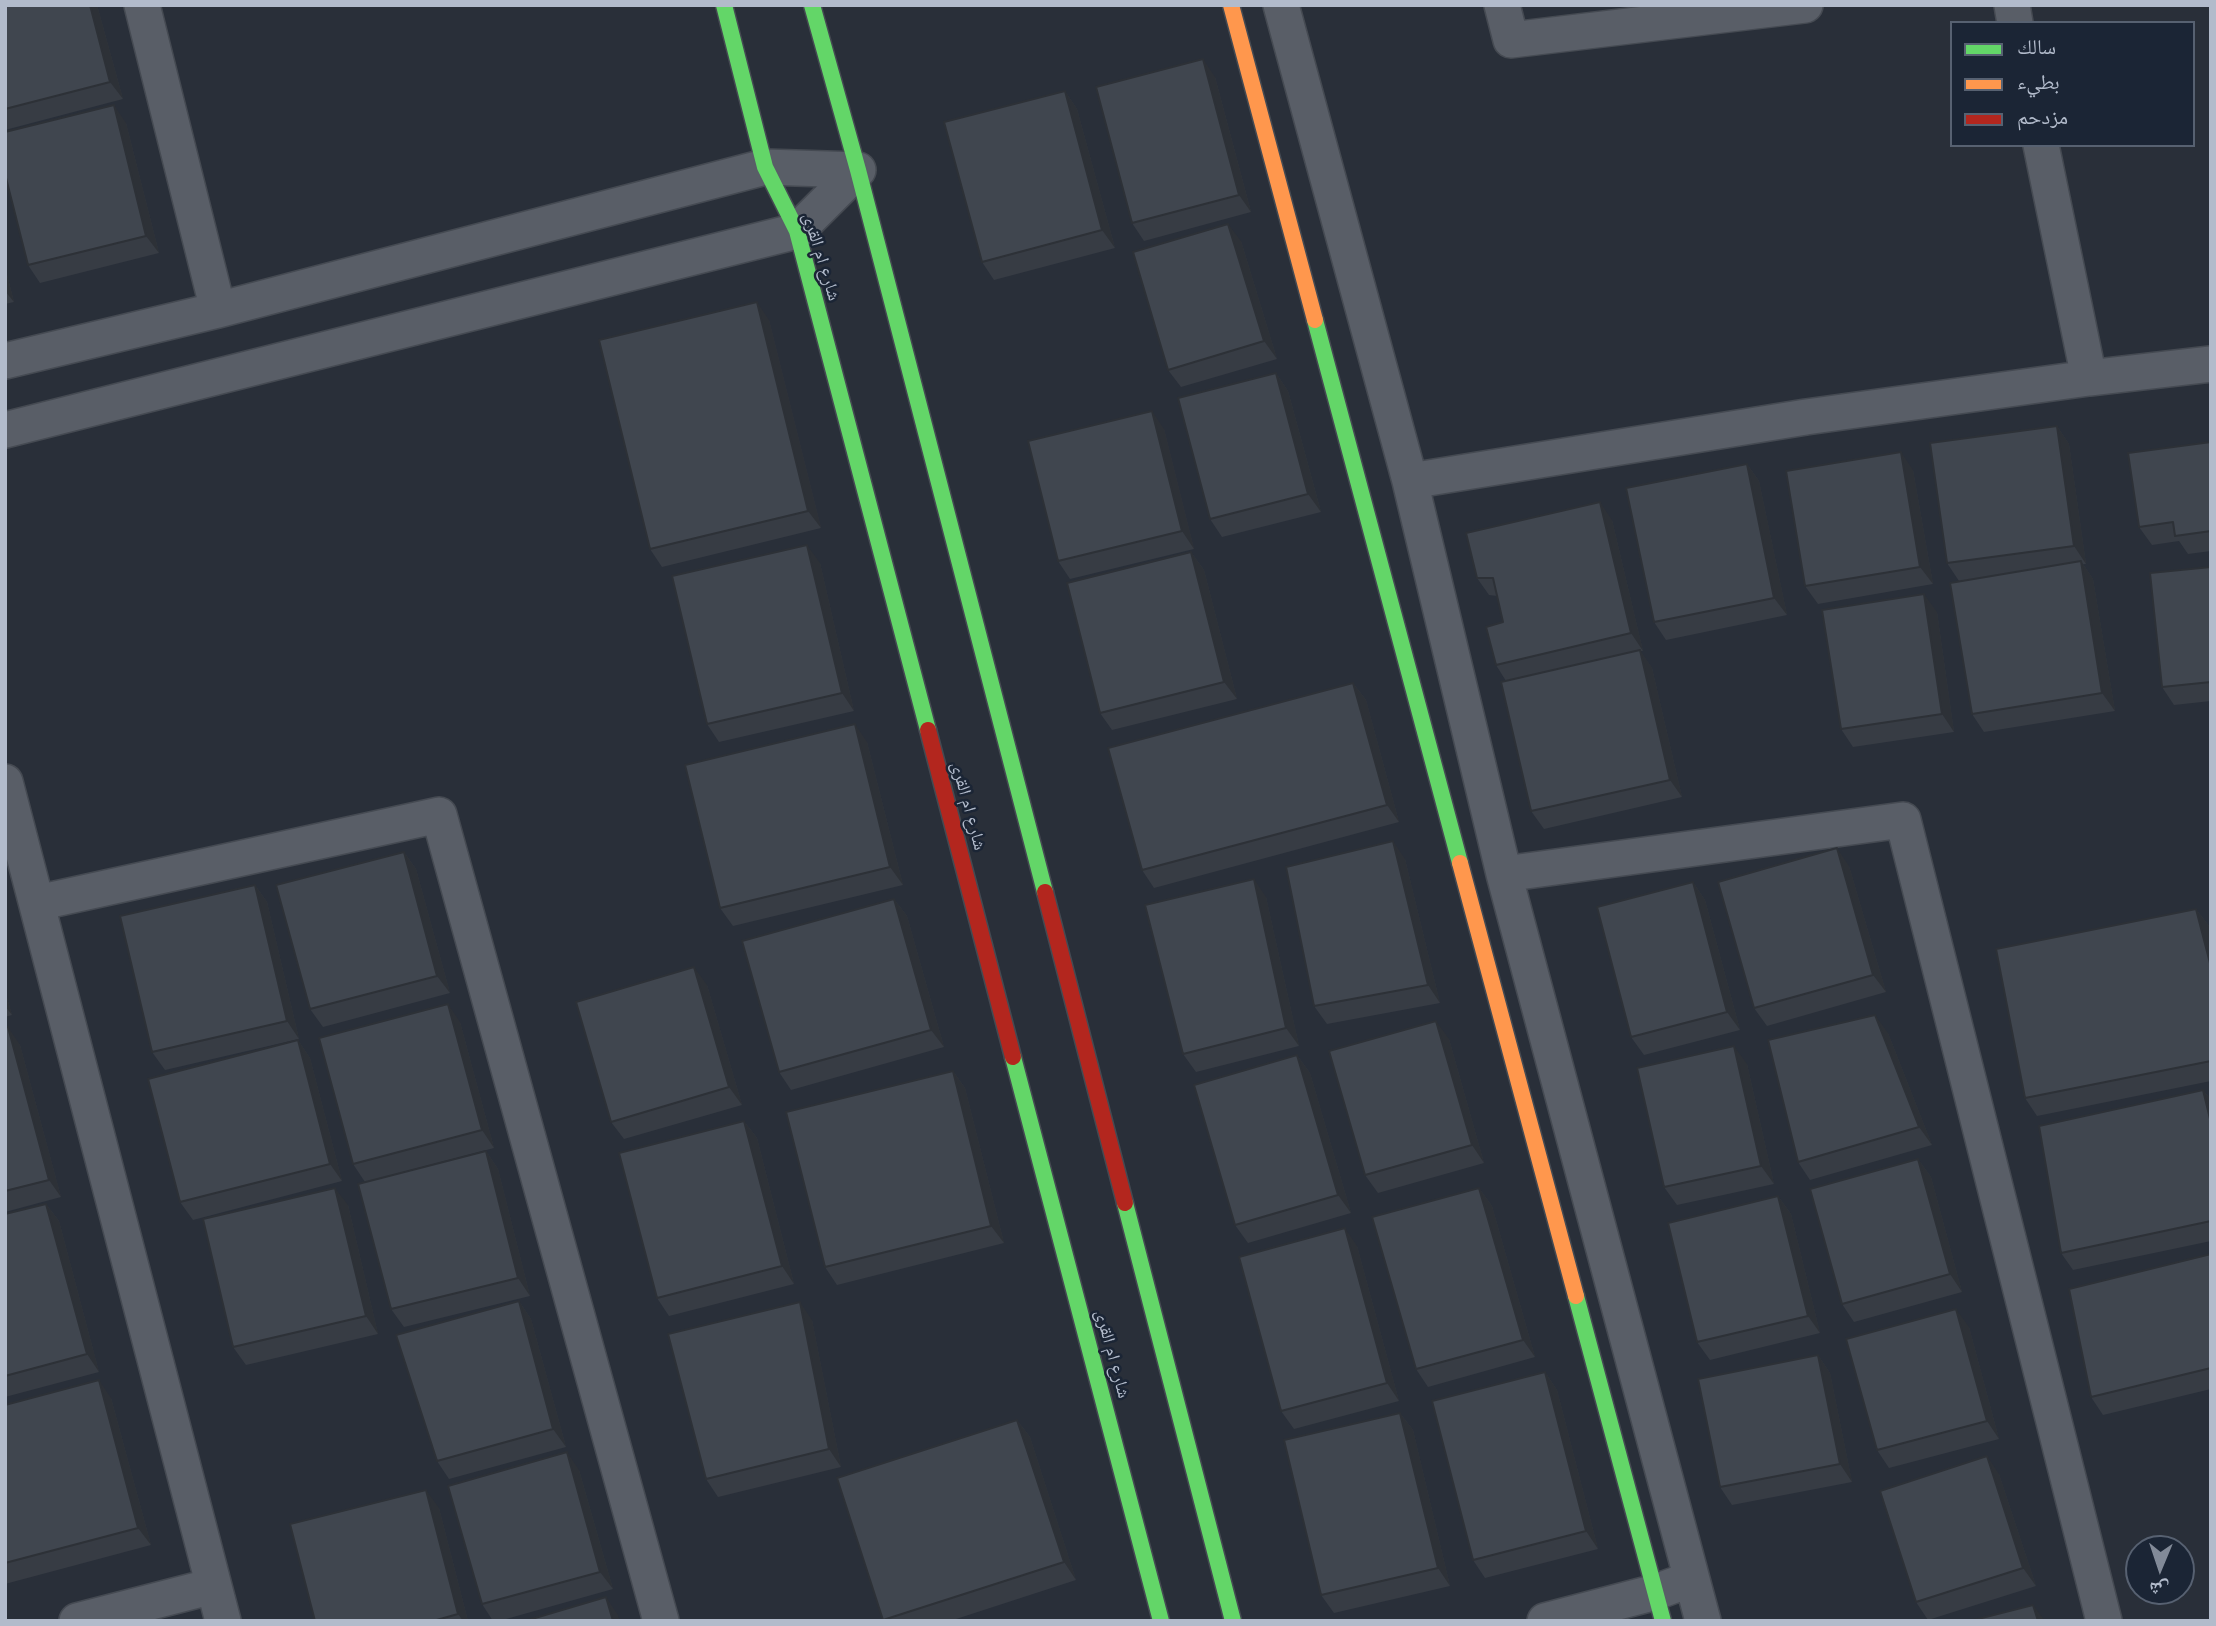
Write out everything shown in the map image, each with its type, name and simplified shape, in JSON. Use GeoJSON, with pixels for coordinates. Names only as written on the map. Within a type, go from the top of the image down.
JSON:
{"type":"FeatureCollection","features":[{"type":"Feature","properties":{"kind":"main road","name":"شارع ام القرى"},"geometry":{"type":"LineString","coordinates":[[724,5],[765,167],[797,231],[1155,1619]]}},
{"type":"Feature","properties":{"kind":"main road"},"geometry":{"type":"LineString","coordinates":[[812,5],[858,170],[1233,1621]]}},
{"type":"Feature","properties":{"kind":"main road"},"geometry":{"type":"LineString","coordinates":[[1231,5],[1660,1607]]}},
{"type":"Feature","properties":{"kind":"street"},"geometry":{"type":"LineString","coordinates":[[142,5],[218,310]]}},
{"type":"Feature","properties":{"kind":"street"},"geometry":{"type":"LineString","coordinates":[[1281,5],[1410,481],[1504,874],[1703,1621]]}},
{"type":"Feature","properties":{"kind":"street"},"geometry":{"type":"LineString","coordinates":[[1502,5],[1511,40],[1805,5]]}},
{"type":"Feature","properties":{"kind":"street"},"geometry":{"type":"LineString","coordinates":[[2040,147],[2089,378]]}},
{"type":"Feature","properties":{"kind":"street"},"geometry":{"type":"LineString","coordinates":[[5,361],[218,310],[765,167],[858,170]]}},
{"type":"Feature","properties":{"kind":"street"},"geometry":{"type":"LineString","coordinates":[[5,430],[797,231],[858,170]]}},
{"type":"Feature","properties":{"kind":"street"},"geometry":{"type":"LineString","coordinates":[[1410,481],[1806,417],[2211,364]]}},
{"type":"Feature","properties":{"kind":"street"},"geometry":{"type":"LineString","coordinates":[[5,782],[223,1621]]}},
{"type":"Feature","properties":{"kind":"street"},"geometry":{"type":"LineString","coordinates":[[37,903],[439,816],[661,1621]]}},
{"type":"Feature","properties":{"kind":"street"},"geometry":{"type":"LineString","coordinates":[[1504,874],[1903,820],[2104,1621]]}},
{"type":"Feature","properties":{"kind":"street"},"geometry":{"type":"LineString","coordinates":[[1545,1621],[1660,1607],[1692,1579]]}},
{"type":"Feature","properties":{"kind":"street"},"geometry":{"type":"LineString","coordinates":[[77,1621],[213,1586]]}},
{"type":"Feature","properties":{"kind":"building"},"geometry":{"type":"Polygon","coordinates":[[[5,5],[90,5],[110,82],[5,109],[5,5]]]}},
{"type":"Feature","properties":{"kind":"building"},"geometry":{"type":"Polygon","coordinates":[[[1203,59],[1239,195],[1132,223],[1096,87],[1203,59]]]}},
{"type":"Feature","properties":{"kind":"building"},"geometry":{"type":"Polygon","coordinates":[[[1065,91],[1102,230],[982,262],[944,122],[1065,91]]]}},
{"type":"Feature","properties":{"kind":"building"},"geometry":{"type":"Polygon","coordinates":[[[114,105],[146,236],[28,265],[5,174],[5,132],[114,105]]]}},
{"type":"Feature","properties":{"kind":"building"},"geometry":{"type":"Polygon","coordinates":[[[1228,224],[1264,341],[1168,370],[1133,252],[1228,224]]]}},
{"type":"Feature","properties":{"kind":"building"},"geometry":{"type":"Polygon","coordinates":[[[757,302],[808,511],[650,549],[599,340],[757,302]]]}},
{"type":"Feature","properties":{"kind":"building"},"geometry":{"type":"Polygon","coordinates":[[[1276,373],[1308,494],[1210,519],[1178,398],[1276,373]]]}},
{"type":"Feature","properties":{"kind":"building"},"geometry":{"type":"Polygon","coordinates":[[[1152,411],[1182,531],[1058,561],[1028,441],[1152,411]]]}},
{"type":"Feature","properties":{"kind":"building"},"geometry":{"type":"Polygon","coordinates":[[[2057,426],[2074,546],[1947,563],[1930,443],[2057,426]]]}},
{"type":"Feature","properties":{"kind":"building"},"geometry":{"type":"Polygon","coordinates":[[[2211,442],[2211,531],[2175,536],[2173,522],[2139,527],[2128,453],[2211,442]]]}},
{"type":"Feature","properties":{"kind":"building"},"geometry":{"type":"Polygon","coordinates":[[[1901,452],[1920,567],[1805,586],[1786,471],[1901,452]]]}},
{"type":"Feature","properties":{"kind":"building"},"geometry":{"type":"Polygon","coordinates":[[[1747,464],[1774,598],[1654,622],[1626,488],[1747,464]]]}},
{"type":"Feature","properties":{"kind":"building"},"geometry":{"type":"Polygon","coordinates":[[[1600,502],[1631,633],[1496,665],[1486,627],[1503,622],[1493,578],[1477,578],[1466,533],[1600,502]]]}},
{"type":"Feature","properties":{"kind":"building"},"geometry":{"type":"Polygon","coordinates":[[[807,545],[842,693],[707,724],[672,576],[807,545]]]}},
{"type":"Feature","properties":{"kind":"building"},"geometry":{"type":"Polygon","coordinates":[[[1191,552],[1224,682],[1100,713],[1067,583],[1191,552]]]}},
{"type":"Feature","properties":{"kind":"building"},"geometry":{"type":"Polygon","coordinates":[[[2081,561],[2102,693],[1972,714],[1950,583],[2081,561]]]}},
{"type":"Feature","properties":{"kind":"building"},"geometry":{"type":"Polygon","coordinates":[[[2211,567],[2211,682],[2162,687],[2150,573],[2211,567]]]}},
{"type":"Feature","properties":{"kind":"building"},"geometry":{"type":"Polygon","coordinates":[[[1924,594],[1942,714],[1841,729],[1822,610],[1924,594]]]}},
{"type":"Feature","properties":{"kind":"building"},"geometry":{"type":"Polygon","coordinates":[[[1640,650],[1670,780],[1531,811],[1501,682],[1640,650]]]}},
{"type":"Feature","properties":{"kind":"building"},"geometry":{"type":"Polygon","coordinates":[[[1353,683],[1387,805],[1142,870],[1108,748],[1353,683]]]}},
{"type":"Feature","properties":{"kind":"building"},"geometry":{"type":"Polygon","coordinates":[[[855,724],[890,867],[720,908],[685,765],[855,724]]]}},
{"type":"Feature","properties":{"kind":"building"},"geometry":{"type":"Polygon","coordinates":[[[1393,841],[1428,985],[1314,1006],[1286,867],[1393,841]]]}},
{"type":"Feature","properties":{"kind":"building"},"geometry":{"type":"Polygon","coordinates":[[[1837,848],[1873,975],[1754,1008],[1718,882],[1837,848]]]}},
{"type":"Feature","properties":{"kind":"building"},"geometry":{"type":"Polygon","coordinates":[[[404,852],[437,976],[310,1009],[276,885],[404,852]]]}},
{"type":"Feature","properties":{"kind":"building"},"geometry":{"type":"Polygon","coordinates":[[[1254,879],[1286,1028],[1183,1054],[1145,905],[1254,879]]]}},
{"type":"Feature","properties":{"kind":"building"},"geometry":{"type":"Polygon","coordinates":[[[1693,882],[1727,1012],[1631,1037],[1597,907],[1693,882]]]}},
{"type":"Feature","properties":{"kind":"building"},"geometry":{"type":"Polygon","coordinates":[[[255,885],[287,1021],[152,1052],[120,916],[255,885]]]}},
{"type":"Feature","properties":{"kind":"building"},"geometry":{"type":"Polygon","coordinates":[[[894,899],[931,1030],[779,1072],[742,941],[894,899]]]}},
{"type":"Feature","properties":{"kind":"building"},"geometry":{"type":"Polygon","coordinates":[[[2196,909],[2211,967],[2211,1061],[2025,1098],[1996,949],[2196,909]]]}},
{"type":"Feature","properties":{"kind":"building"},"geometry":{"type":"Polygon","coordinates":[[[694,967],[729,1087],[611,1122],[576,1002],[694,967]]]}},
{"type":"Feature","properties":{"kind":"building"},"geometry":{"type":"Polygon","coordinates":[[[448,1004],[482,1130],[353,1164],[319,1038],[448,1004]]]}},
{"type":"Feature","properties":{"kind":"building"},"geometry":{"type":"Polygon","coordinates":[[[1875,1015],[1919,1127],[1798,1162],[1768,1040],[1875,1015]]]}},
{"type":"Feature","properties":{"kind":"building"},"geometry":{"type":"Polygon","coordinates":[[[1436,1021],[1472,1145],[1365,1175],[1329,1051],[1436,1021]]]}},
{"type":"Feature","properties":{"kind":"building"},"geometry":{"type":"Polygon","coordinates":[[[5,1027],[8,1027],[49,1180],[5,1191],[5,1027]]]}},
{"type":"Feature","properties":{"kind":"building"},"geometry":{"type":"Polygon","coordinates":[[[298,1040],[330,1164],[180,1202],[148,1079],[298,1040]]]}},
{"type":"Feature","properties":{"kind":"building"},"geometry":{"type":"Polygon","coordinates":[[[1734,1046],[1761,1166],[1664,1187],[1637,1068],[1734,1046]]]}},
{"type":"Feature","properties":{"kind":"building"},"geometry":{"type":"Polygon","coordinates":[[[1297,1055],[1338,1195],[1235,1225],[1194,1085],[1297,1055]]]}},
{"type":"Feature","properties":{"kind":"building"},"geometry":{"type":"Polygon","coordinates":[[[953,1071],[991,1226],[825,1267],[786,1112],[953,1071]]]}},
{"type":"Feature","properties":{"kind":"building"},"geometry":{"type":"Polygon","coordinates":[[[2203,1090],[2211,1123],[2211,1221],[2061,1253],[2039,1126],[2203,1090]]]}},
{"type":"Feature","properties":{"kind":"building"},"geometry":{"type":"Polygon","coordinates":[[[744,1121],[782,1266],[657,1298],[619,1153],[744,1121]]]}},
{"type":"Feature","properties":{"kind":"building"},"geometry":{"type":"Polygon","coordinates":[[[486,1151],[518,1278],[391,1309],[358,1184],[486,1151]]]}},
{"type":"Feature","properties":{"kind":"building"},"geometry":{"type":"Polygon","coordinates":[[[1918,1159],[1950,1274],[1842,1304],[1810,1189],[1918,1159]]]}},
{"type":"Feature","properties":{"kind":"building"},"geometry":{"type":"Polygon","coordinates":[[[335,1188],[366,1316],[233,1347],[203,1219],[335,1188]]]}},
{"type":"Feature","properties":{"kind":"building"},"geometry":{"type":"Polygon","coordinates":[[[1479,1188],[1523,1340],[1416,1369],[1372,1217],[1479,1188]]]}},
{"type":"Feature","properties":{"kind":"building"},"geometry":{"type":"Polygon","coordinates":[[[1778,1196],[1808,1316],[1697,1342],[1668,1223],[1778,1196]]]}},
{"type":"Feature","properties":{"kind":"building"},"geometry":{"type":"Polygon","coordinates":[[[46,1204],[87,1354],[5,1376],[5,1214],[46,1204]]]}},
{"type":"Feature","properties":{"kind":"building"},"geometry":{"type":"Polygon","coordinates":[[[1345,1228],[1387,1383],[1281,1411],[1239,1257],[1345,1228]]]}},
{"type":"Feature","properties":{"kind":"building"},"geometry":{"type":"Polygon","coordinates":[[[2211,1254],[2211,1368],[2091,1397],[2069,1289],[2211,1254]]]}},
{"type":"Feature","properties":{"kind":"building"},"geometry":{"type":"Polygon","coordinates":[[[519,1301],[553,1429],[437,1461],[396,1335],[519,1301]]]}},
{"type":"Feature","properties":{"kind":"building"},"geometry":{"type":"Polygon","coordinates":[[[800,1302],[829,1449],[706,1479],[668,1334],[800,1302]]]}},
{"type":"Feature","properties":{"kind":"building"},"geometry":{"type":"Polygon","coordinates":[[[1956,1309],[1987,1421],[1877,1450],[1846,1339],[1956,1309]]]}},
{"type":"Feature","properties":{"kind":"building"},"geometry":{"type":"Polygon","coordinates":[[[1818,1355],[1840,1464],[1720,1487],[1698,1379],[1818,1355]]]}},
{"type":"Feature","properties":{"kind":"building"},"geometry":{"type":"Polygon","coordinates":[[[1545,1372],[1586,1531],[1473,1560],[1432,1401],[1545,1372]]]}},
{"type":"Feature","properties":{"kind":"building"},"geometry":{"type":"Polygon","coordinates":[[[99,1380],[138,1528],[5,1563],[5,1405],[99,1380]]]}},
{"type":"Feature","properties":{"kind":"building"},"geometry":{"type":"Polygon","coordinates":[[[1400,1413],[1438,1568],[1321,1595],[1284,1440],[1400,1413]]]}},
{"type":"Feature","properties":{"kind":"building"},"geometry":{"type":"Polygon","coordinates":[[[1017,1420],[1064,1562],[883,1620],[837,1478],[1017,1420]]]}},
{"type":"Feature","properties":{"kind":"building"},"geometry":{"type":"Polygon","coordinates":[[[567,1452],[600,1572],[482,1604],[448,1486],[567,1452]]]}},
{"type":"Feature","properties":{"kind":"building"},"geometry":{"type":"Polygon","coordinates":[[[1987,1456],[2023,1568],[1916,1602],[1880,1491],[1987,1456]]]}},
{"type":"Feature","properties":{"kind":"building"},"geometry":{"type":"Polygon","coordinates":[[[426,1490],[458,1614],[433,1621],[315,1621],[290,1524],[426,1490]]]}},
{"type":"Feature","properties":{"kind":"building"},"geometry":{"type":"Polygon","coordinates":[[[606,1597],[613,1621],[525,1621],[606,1597]]]}},
{"type":"Feature","properties":{"kind":"building"},"geometry":{"type":"Polygon","coordinates":[[[2033,1605],[2038,1621],[1970,1621],[2033,1605]]]}},
{"type":"Feature","properties":{"kind":"traffic: fast"},"geometry":{"type":"LineString","coordinates":[[724,5],[765,167],[797,231],[928,730]]}},
{"type":"Feature","properties":{"kind":"traffic: fast"},"geometry":{"type":"LineString","coordinates":[[812,5],[858,170],[1045,892]]}},
{"type":"Feature","properties":{"kind":"traffic: fast"},"geometry":{"type":"LineString","coordinates":[[1315,320],[1460,863]]}},
{"type":"Feature","properties":{"kind":"traffic: fast"},"geometry":{"type":"LineString","coordinates":[[1013,1057],[1161,1621]]}},
{"type":"Feature","properties":{"kind":"traffic: fast"},"geometry":{"type":"LineString","coordinates":[[1125,1203],[1233,1621]]}},
{"type":"Feature","properties":{"kind":"traffic: fast"},"geometry":{"type":"LineString","coordinates":[[1576,1296],[1663,1621]]}},
{"type":"Feature","properties":{"kind":"traffic: slow"},"geometry":{"type":"LineString","coordinates":[[1231,5],[1315,320]]}},
{"type":"Feature","properties":{"kind":"traffic: slow"},"geometry":{"type":"LineString","coordinates":[[1460,863],[1576,1296]]}},
{"type":"Feature","properties":{"kind":"traffic: jam"},"geometry":{"type":"LineString","coordinates":[[928,730],[1013,1057]]}},
{"type":"Feature","properties":{"kind":"traffic: jam"},"geometry":{"type":"LineString","coordinates":[[1045,892],[1125,1203]]}}]}
